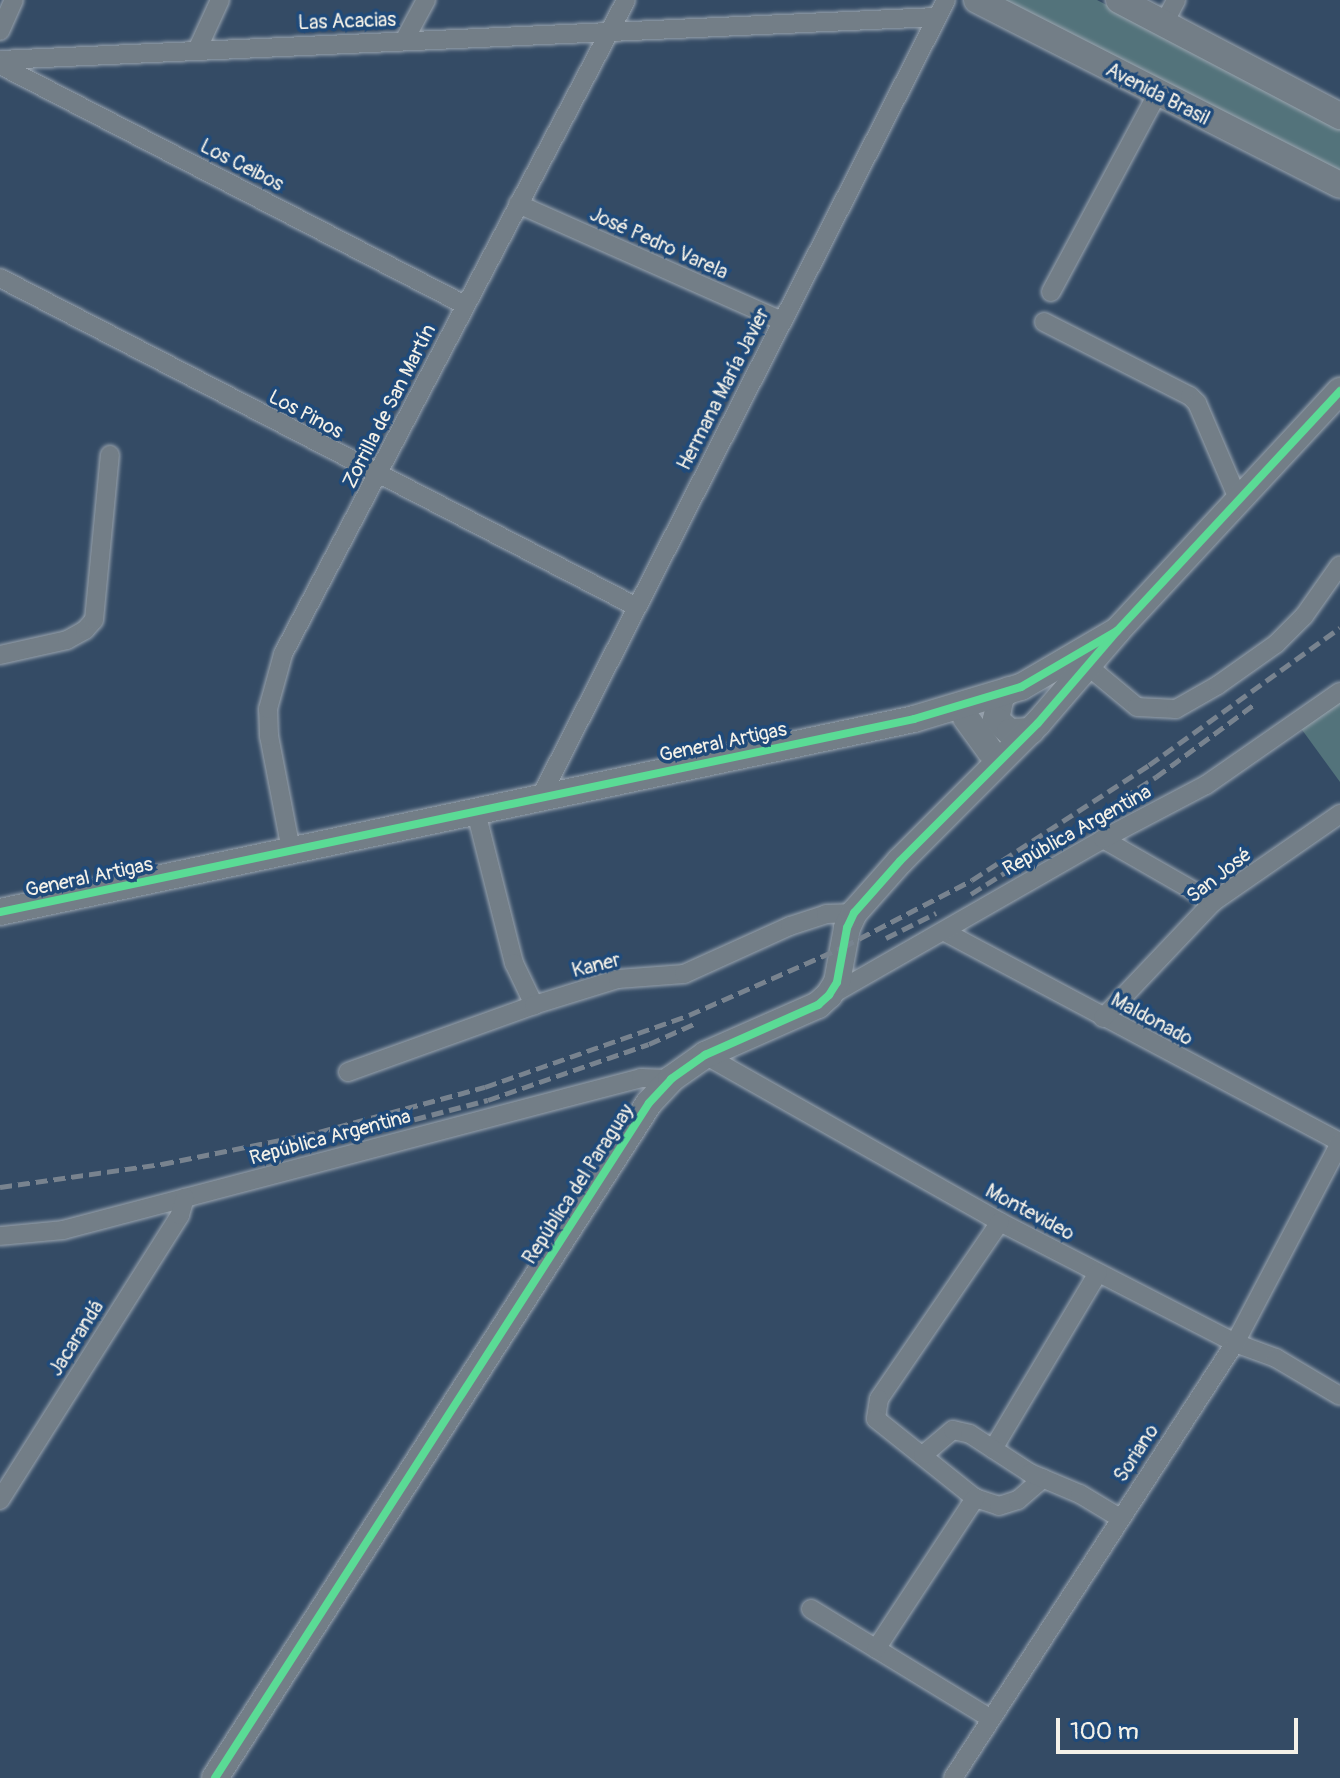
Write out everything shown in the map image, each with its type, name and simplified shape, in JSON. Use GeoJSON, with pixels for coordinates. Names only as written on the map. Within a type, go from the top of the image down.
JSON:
{"type":"FeatureCollection","features":[{"type":"Feature","properties":{"kind":"street"},"geometry":{"type":"LineString","coordinates":[[0,31],[14,0]]}},
{"type":"Feature","properties":{"kind":"street"},"geometry":{"type":"LineString","coordinates":[[198,48],[220,0]]}},
{"type":"Feature","properties":{"kind":"street"},"geometry":{"type":"LineString","coordinates":[[404,41],[426,0]]}},
{"type":"Feature","properties":{"kind":"street","name":"Zorrilla de San Martín"},"geometry":{"type":"LineString","coordinates":[[291,850],[269,736],[268,709],[283,654],[626,0]]}},
{"type":"Feature","properties":{"kind":"street","name":"Hermana María Javier"},"geometry":{"type":"LineString","coordinates":[[540,798],[946,0]]}},
{"type":"Feature","properties":{"kind":"street","name":"Avenida Brasil"},"geometry":{"type":"LineString","coordinates":[[977,0],[1340,185]]}},
{"type":"Feature","properties":{"kind":"street"},"geometry":{"type":"LineString","coordinates":[[1119,0],[1170,11],[1340,116]]}},
{"type":"Feature","properties":{"kind":"street","name":"Las Acacias"},"geometry":{"type":"LineString","coordinates":[[0,63],[198,48],[936,17]]}},
{"type":"Feature","properties":{"kind":"street","name":"Los Ceibos"},"geometry":{"type":"LineString","coordinates":[[0,63],[465,305]]}},
{"type":"Feature","properties":{"kind":"street"},"geometry":{"type":"LineString","coordinates":[[1051,292],[1157,94]]}},
{"type":"Feature","properties":{"kind":"street","name":"José Pedro Varela"},"geometry":{"type":"LineString","coordinates":[[518,204],[782,321]]}},
{"type":"Feature","properties":{"kind":"street","name":"Los Pinos"},"geometry":{"type":"LineString","coordinates":[[0,278],[378,477],[637,607]]}},
{"type":"Feature","properties":{"kind":"street"},"geometry":{"type":"LineString","coordinates":[[1044,322],[1190,396],[1197,403],[1239,501]]}},
{"type":"Feature","properties":{"kind":"street","name":"General Artigas"},"geometry":{"type":"LineString","coordinates":[[0,912],[540,798],[956,715],[1015,688],[1117,631],[1340,391]]}},
{"type":"Feature","properties":{"kind":"street"},"geometry":{"type":"LineString","coordinates":[[0,655],[67,640],[94,620],[110,455]]}},
{"type":"Feature","properties":{"kind":"street"},"geometry":{"type":"LineString","coordinates":[[1089,667],[1137,707],[1176,709],[1218,685],[1276,644],[1304,616],[1340,565]]}},
{"type":"Feature","properties":{"kind":"street"},"geometry":{"type":"LineString","coordinates":[[829,995],[837,982],[847,928],[854,913],[900,861],[1035,727],[1117,631]]}},
{"type":"Feature","properties":{"kind":"street"},"geometry":{"type":"LineString","coordinates":[[983,781],[998,723],[1001,696],[1015,688],[1039,700],[1042,711],[1035,727]]}},
{"type":"Feature","properties":{"kind":"street","name":"República Argentina"},"geometry":{"type":"LineString","coordinates":[[829,995],[945,932],[1103,839],[1206,785],[1340,692]]}},
{"type":"Feature","properties":{"kind":"street"},"geometry":{"type":"LineString","coordinates":[[956,715],[998,723],[1010,732],[1035,727]]}},
{"type":"Feature","properties":{"kind":"street"},"geometry":{"type":"LineString","coordinates":[[956,715],[990,751]]}},
{"type":"Feature","properties":{"kind":"street"},"geometry":{"type":"LineString","coordinates":[[476,812],[514,963],[534,1005]]}},
{"type":"Feature","properties":{"kind":"street","name":"San José"},"geometry":{"type":"LineString","coordinates":[[1103,1018],[1213,902],[1340,814]]}},
{"type":"Feature","properties":{"kind":"street"},"geometry":{"type":"LineString","coordinates":[[1103,839],[1213,902]]}},
{"type":"Feature","properties":{"kind":"street","name":"Kaner"},"geometry":{"type":"LineString","coordinates":[[348,1072],[534,1005],[618,979],[684,974],[790,926],[826,914],[854,913]]}},
{"type":"Feature","properties":{"kind":"street","name":"Maldonado"},"geometry":{"type":"LineString","coordinates":[[945,932],[1340,1142]]}},
{"type":"Feature","properties":{"kind":"street","name":"República del Paraguay"},"geometry":{"type":"LineString","coordinates":[[215,1778],[637,1121],[671,1079],[705,1055],[818,1005],[829,995]]}},
{"type":"Feature","properties":{"kind":"street","name":"Montevideo"},"geometry":{"type":"LineString","coordinates":[[705,1055],[1000,1222],[1235,1343],[1276,1358],[1340,1396]]}},
{"type":"Feature","properties":{"kind":"street","name":"República Argentina"},"geometry":{"type":"LineString","coordinates":[[0,1236],[63,1230],[641,1078],[671,1079]]}},
{"type":"Feature","properties":{"kind":"street","name":"Soriano"},"geometry":{"type":"LineString","coordinates":[[953,1778],[1235,1343],[1340,1142]]}},
{"type":"Feature","properties":{"kind":"street","name":"Jacarandá"},"geometry":{"type":"LineString","coordinates":[[0,1500],[180,1215],[185,1198]]}},
{"type":"Feature","properties":{"kind":"street"},"geometry":{"type":"LineString","coordinates":[[1000,1222],[879,1399],[876,1419],[975,1498],[999,1506],[1018,1500],[1043,1478]]}},
{"type":"Feature","properties":{"kind":"street"},"geometry":{"type":"LineString","coordinates":[[993,1449],[1098,1273]]}},
{"type":"Feature","properties":{"kind":"street"},"geometry":{"type":"LineString","coordinates":[[923,1455],[953,1430],[970,1434],[1043,1478],[1080,1494],[1120,1518]]}},
{"type":"Feature","properties":{"kind":"street"},"geometry":{"type":"LineString","coordinates":[[876,1649],[975,1498]]}},
{"type":"Feature","properties":{"kind":"street"},"geometry":{"type":"LineString","coordinates":[[811,1609],[991,1719]]}},
{"type":"Feature","properties":{"kind":"green space"},"geometry":{"type":"Polygon","coordinates":[[[993,0],[1097,0],[1340,125],[1340,175],[993,0]]]}},
{"type":"Feature","properties":{"kind":"green space"},"geometry":{"type":"Polygon","coordinates":[[[1340,700],[1340,782],[1300,727],[1340,700]]]}},
{"type":"Feature","properties":{"kind":"railway"},"geometry":{"type":"LineString","coordinates":[[0,1187],[162,1164],[319,1132],[485,1087],[689,1015],[843,947],[972,880],[1149,765],[1340,628]]}},
{"type":"Feature","properties":{"kind":"railway"},"geometry":{"type":"LineString","coordinates":[[971,894],[1156,777],[1256,703]]}},
{"type":"Feature","properties":{"kind":"railway"},"geometry":{"type":"LineString","coordinates":[[886,938],[936,913]]}},
{"type":"Feature","properties":{"kind":"railway"},"geometry":{"type":"LineString","coordinates":[[362,1133],[488,1100],[649,1044],[696,1023]]}},
{"type":"Feature","properties":{"kind":"cycle path"},"geometry":{"type":"LineString","coordinates":[[0,912],[914,719],[1021,687],[1117,631],[1340,391]]}},
{"type":"Feature","properties":{"kind":"cycle path"},"geometry":{"type":"LineString","coordinates":[[215,1778],[649,1103],[671,1079],[705,1055],[818,1005],[829,995],[837,982],[847,928],[854,913],[900,861],[1038,723],[1117,631]]}}]}
